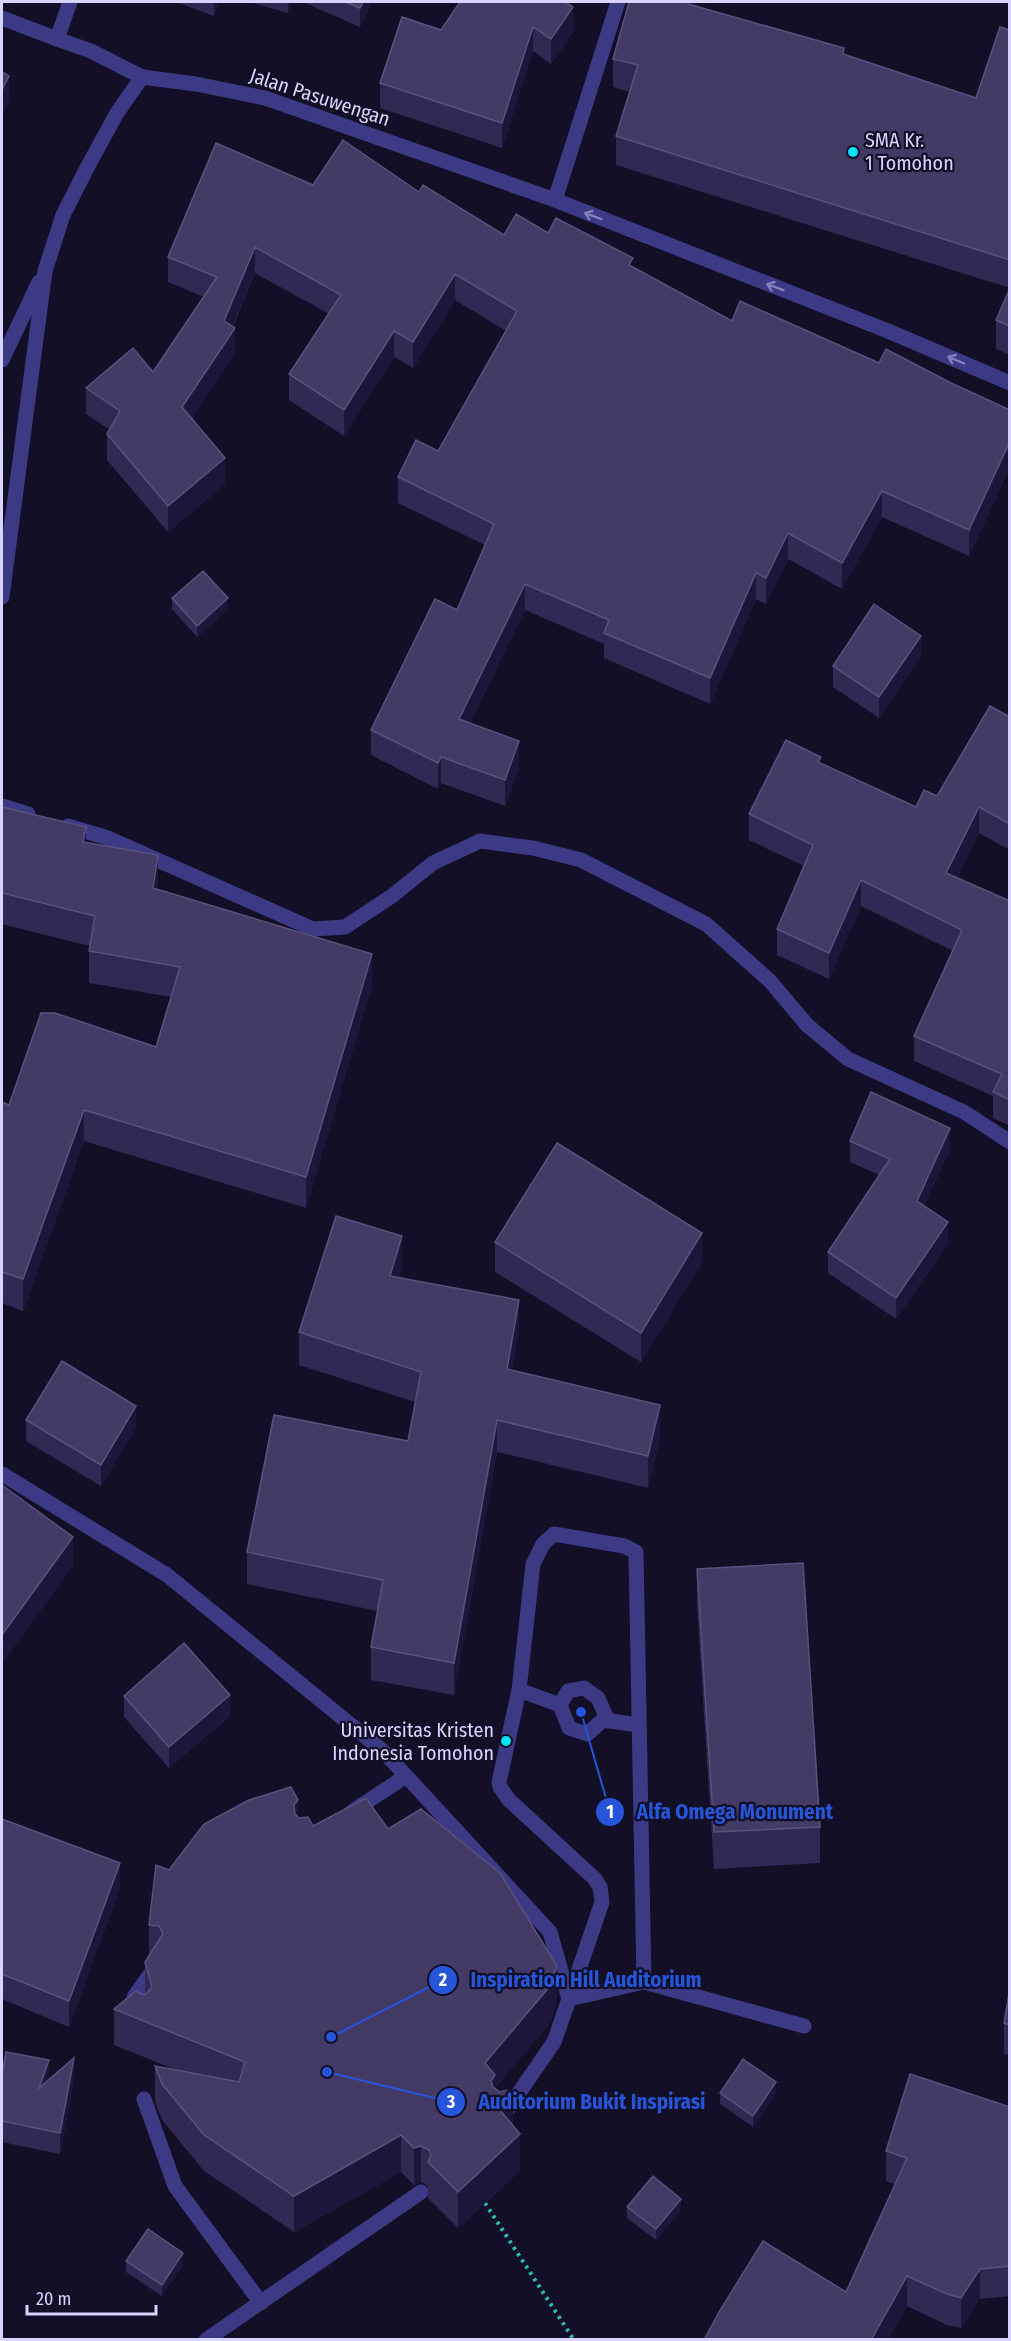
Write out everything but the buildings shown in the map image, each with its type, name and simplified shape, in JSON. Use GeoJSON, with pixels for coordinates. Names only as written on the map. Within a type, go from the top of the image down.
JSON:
{"type":"FeatureCollection","features":[{"type":"Feature","properties":{"kind":"street"},"geometry":{"type":"LineString","coordinates":[[57,39],[70,2]]}},
{"type":"Feature","properties":{"kind":"street"},"geometry":{"type":"LineString","coordinates":[[555,200],[618,2]]}},
{"type":"Feature","properties":{"kind":"street"},"geometry":{"type":"LineString","coordinates":[[2,18],[92,51],[142,77],[117,113],[63,215],[45,271],[2,360]]}},
{"type":"Feature","properties":{"kind":"street","name":"Jalan Pasuwengan"},"geometry":{"type":"LineString","coordinates":[[142,77],[196,84],[265,98],[555,200],[888,331],[1010,383]]}},
{"type":"Feature","properties":{"kind":"street"},"geometry":{"type":"LineString","coordinates":[[2,597],[45,271]]}},
{"type":"Feature","properties":{"kind":"street"},"geometry":{"type":"LineString","coordinates":[[2,806],[108,838],[313,928],[345,927],[392,896],[433,863],[480,841],[533,848],[580,860],[706,924],[770,981],[807,1025],[848,1059],[964,1112],[1010,1142]]}},
{"type":"Feature","properties":{"kind":"street"},"geometry":{"type":"LineString","coordinates":[[2,1474],[167,1575],[383,1751],[550,1932],[569,1999]]}},
{"type":"Feature","properties":{"kind":"street"},"geometry":{"type":"LineString","coordinates":[[501,2119],[554,2042],[602,1902],[600,1887],[594,1878],[509,1800],[499,1782],[519,1690],[533,1564],[543,1544],[554,1534],[624,1546],[636,1552],[644,1982]]}},
{"type":"Feature","properties":{"kind":"street"},"geometry":{"type":"LineString","coordinates":[[560,1705],[568,1691],[584,1688],[598,1698],[608,1721]]}},
{"type":"Feature","properties":{"kind":"street"},"geometry":{"type":"LineString","coordinates":[[519,1690],[560,1705],[569,1728],[587,1734],[603,1720],[639,1725]]}},
{"type":"Feature","properties":{"kind":"street"},"geometry":{"type":"LineString","coordinates":[[340,1820],[406,1776]]}},
{"type":"Feature","properties":{"kind":"street"},"geometry":{"type":"LineString","coordinates":[[143,2021],[134,1997],[153,1970]]}},
{"type":"Feature","properties":{"kind":"street"},"geometry":{"type":"LineString","coordinates":[[569,1999],[644,1982],[804,2026]]}},
{"type":"Feature","properties":{"kind":"street"},"geometry":{"type":"LineString","coordinates":[[144,2099],[175,2186],[261,2303]]}},
{"type":"Feature","properties":{"kind":"street"},"geometry":{"type":"LineString","coordinates":[[206,2340],[421,2192]]}},
{"type":"Feature","properties":{"kind":"path"},"geometry":{"type":"LineString","coordinates":[[484,2203],[574,2340]]}},
{"type":"Feature","properties":{"kind":"place","name":"SMA Kr. 1 Tomohon"},"geometry":{"type":"Point","coordinates":[853,152]}},
{"type":"Feature","properties":{"kind":"place","name":"Alfa Omega Monument"},"geometry":{"type":"Point","coordinates":[581,1712]}},
{"type":"Feature","properties":{"kind":"place","name":"Universitas Kristen Indonesia Tomohon"},"geometry":{"type":"Point","coordinates":[506,1741]}},
{"type":"Feature","properties":{"kind":"place","name":"Inspiration Hill Auditorium"},"geometry":{"type":"Point","coordinates":[331,2037]}},
{"type":"Feature","properties":{"kind":"place","name":"Auditorium Bukit Inspirasi"},"geometry":{"type":"Point","coordinates":[327,2072]}}]}
